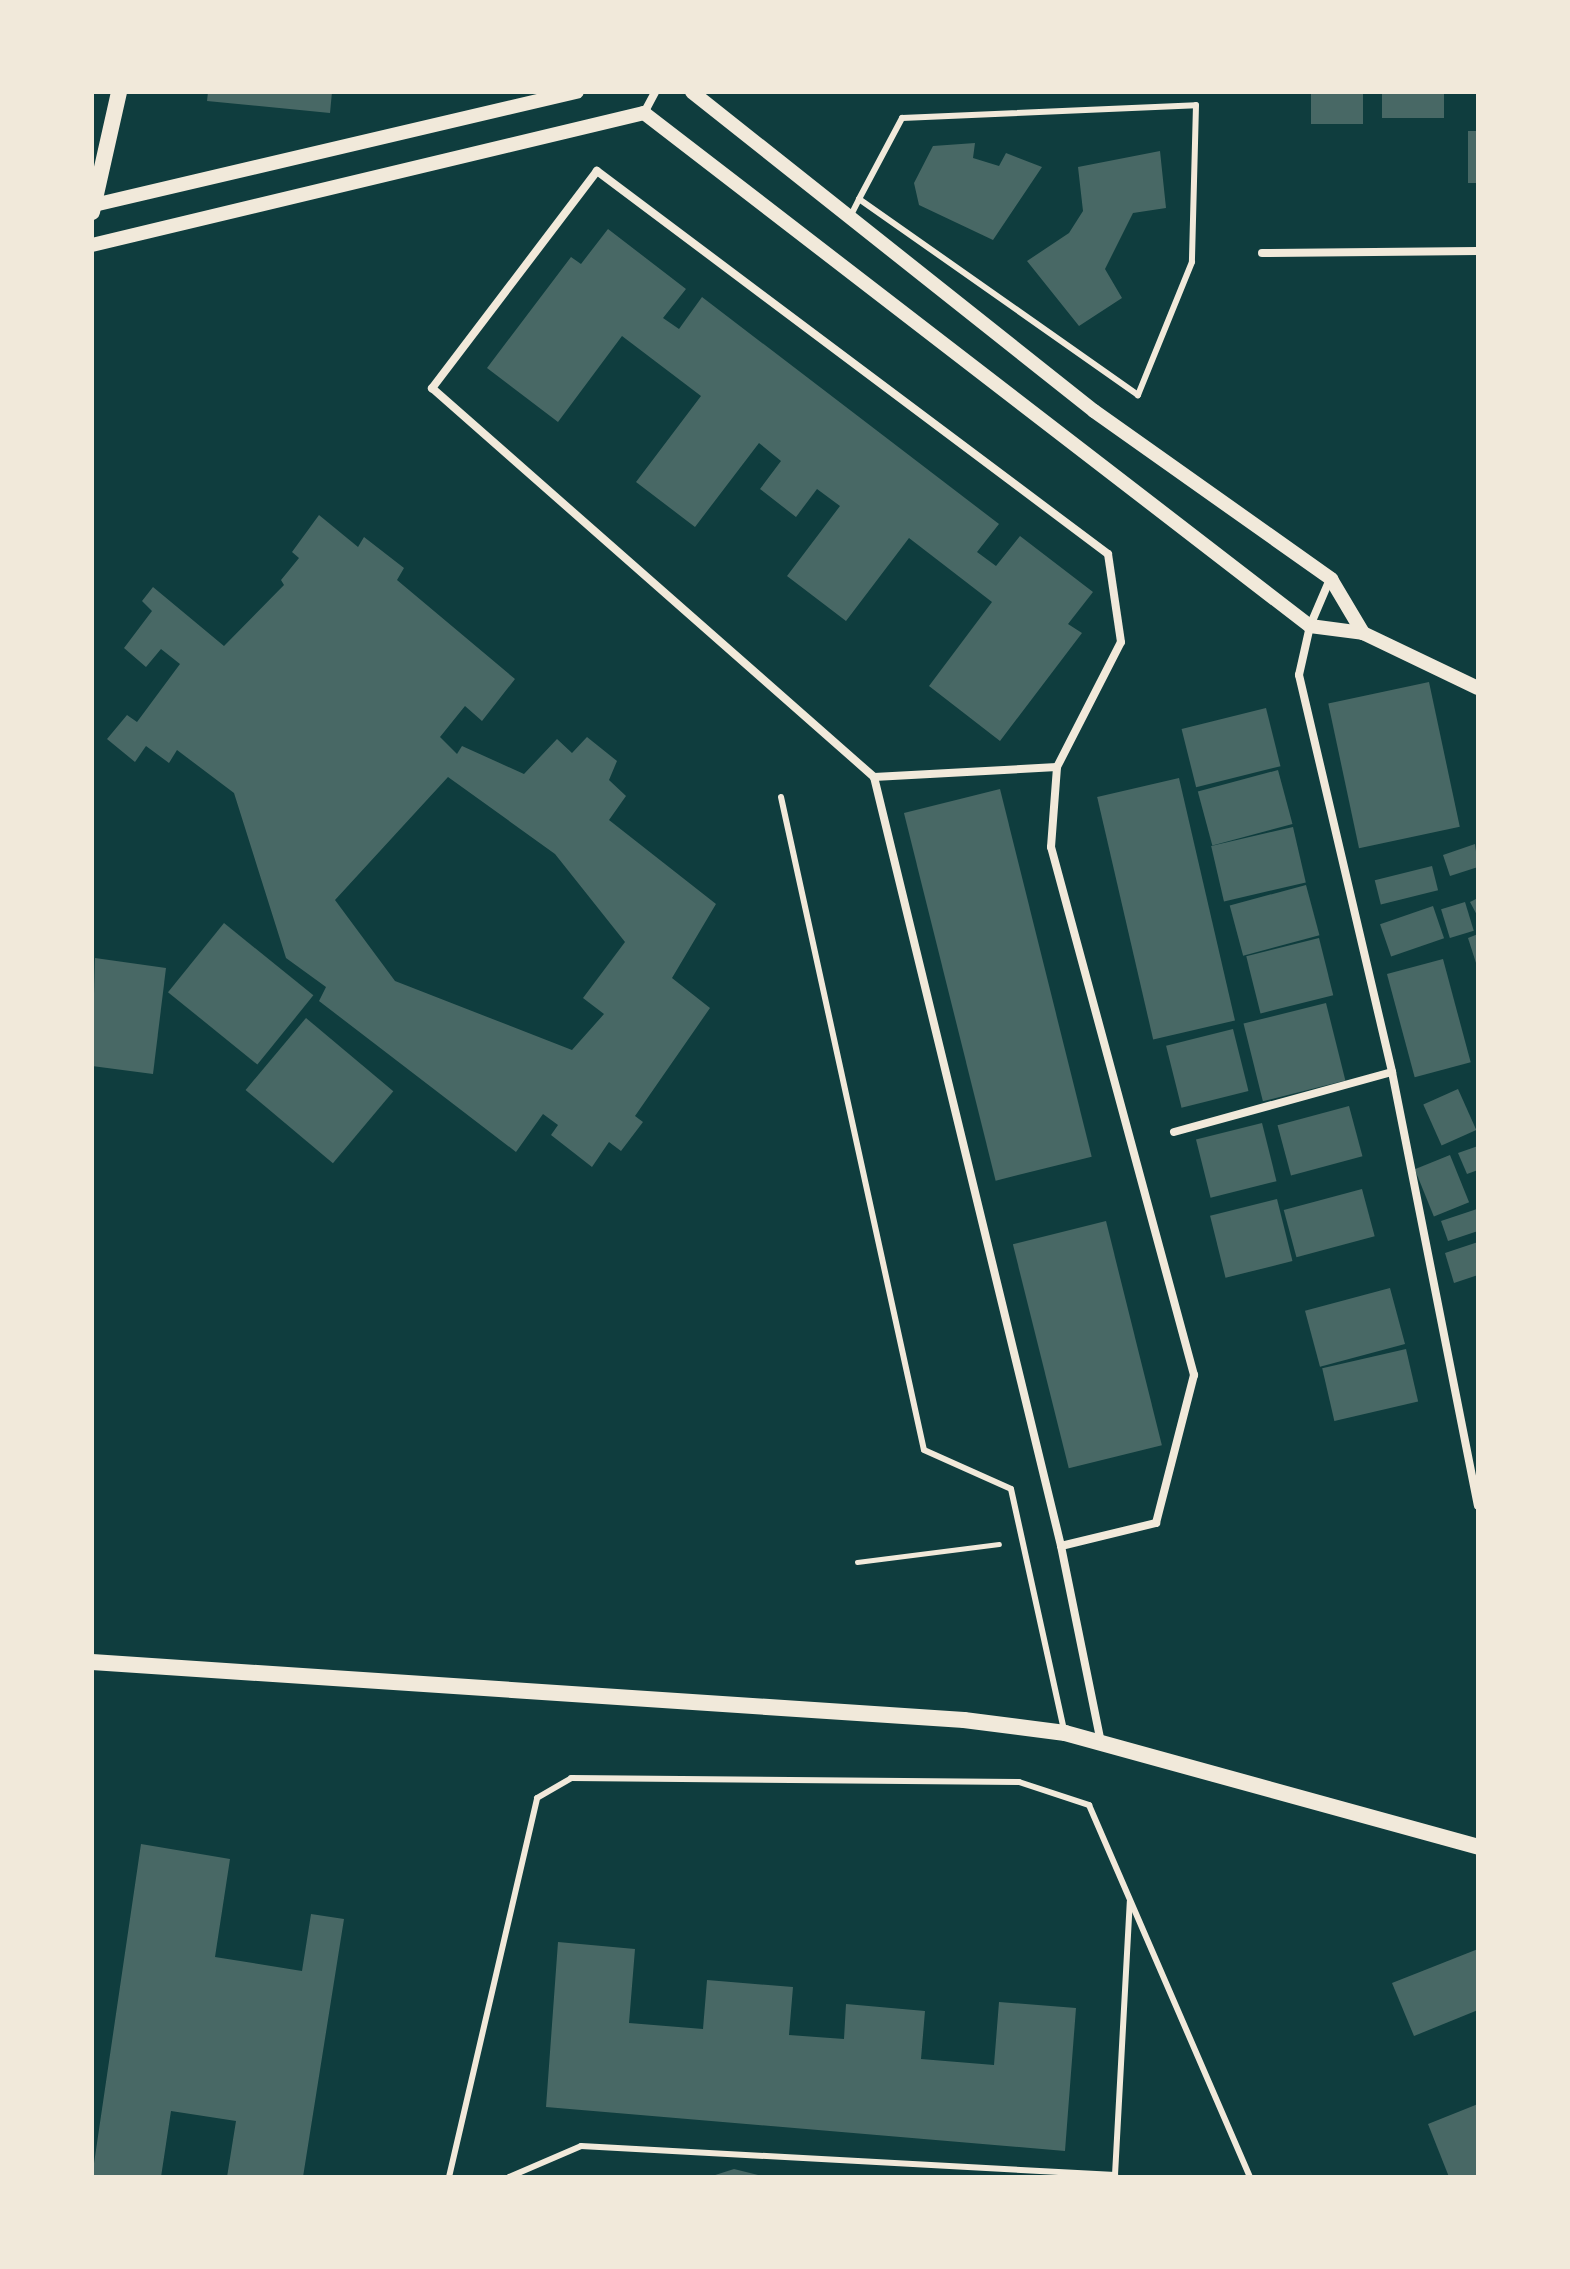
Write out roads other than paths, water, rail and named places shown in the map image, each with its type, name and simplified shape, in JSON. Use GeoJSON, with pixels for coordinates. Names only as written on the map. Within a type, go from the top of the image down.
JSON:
{"type":"FeatureCollection","features":[{"type":"Feature","properties":{"kind":"main road"},"geometry":{"type":"LineString","coordinates":[[93,208],[119,92]]}},
{"type":"Feature","properties":{"kind":"main road"},"geometry":{"type":"LineString","coordinates":[[92,1662],[964,1720],[1065,1733],[1478,1847]]}},
{"type":"Feature","properties":{"kind":"street"},"geometry":{"type":"LineString","coordinates":[[93,208],[539,96],[577,92]]}},
{"type":"Feature","properties":{"kind":"street"},"geometry":{"type":"LineString","coordinates":[[92,245],[644,113],[655,92]]}},
{"type":"Feature","properties":{"kind":"street"},"geometry":{"type":"LineString","coordinates":[[692,92],[1094,411],[1331,579],[1363,633]]}},
{"type":"Feature","properties":{"kind":"street"},"geometry":{"type":"LineString","coordinates":[[644,113],[1310,626],[1363,633],[1478,688]]}},
{"type":"Feature","properties":{"kind":"street"},"geometry":{"type":"LineString","coordinates":[[1061,1546],[1156,1523],[1194,1375],[1051,847],[1057,767],[1121,642],[1108,554],[597,171],[432,388],[874,777],[1061,1546],[1102,1744]]}},
{"type":"Feature","properties":{"kind":"street"},"geometry":{"type":"LineString","coordinates":[[1262,253],[1478,251]]}},
{"type":"Feature","properties":{"kind":"street"},"geometry":{"type":"LineString","coordinates":[[1331,579],[1310,626],[1299,675],[1392,1072],[1478,1506]]}},
{"type":"Feature","properties":{"kind":"street"},"geometry":{"type":"LineString","coordinates":[[874,777],[1057,767]]}},
{"type":"Feature","properties":{"kind":"street"},"geometry":{"type":"LineString","coordinates":[[1174,1132],[1392,1072]]}},
{"type":"Feature","properties":{"kind":"lane"},"geometry":{"type":"LineString","coordinates":[[850,217],[859,199],[902,118],[1196,105],[1192,262],[1138,395],[859,199]]}},
{"type":"Feature","properties":{"kind":"lane"},"geometry":{"type":"LineString","coordinates":[[781,797],[924,1450],[1011,1489],[1020,1541],[1065,1733]]}},
{"type":"Feature","properties":{"kind":"lane"},"geometry":{"type":"LineString","coordinates":[[449,2177],[537,1798],[571,1778],[1019,1782],[1089,1805],[1250,2177]]}},
{"type":"Feature","properties":{"kind":"lane"},"geometry":{"type":"LineString","coordinates":[[509,2177],[581,2146],[1115,2175],[1130,1899]]}}]}
